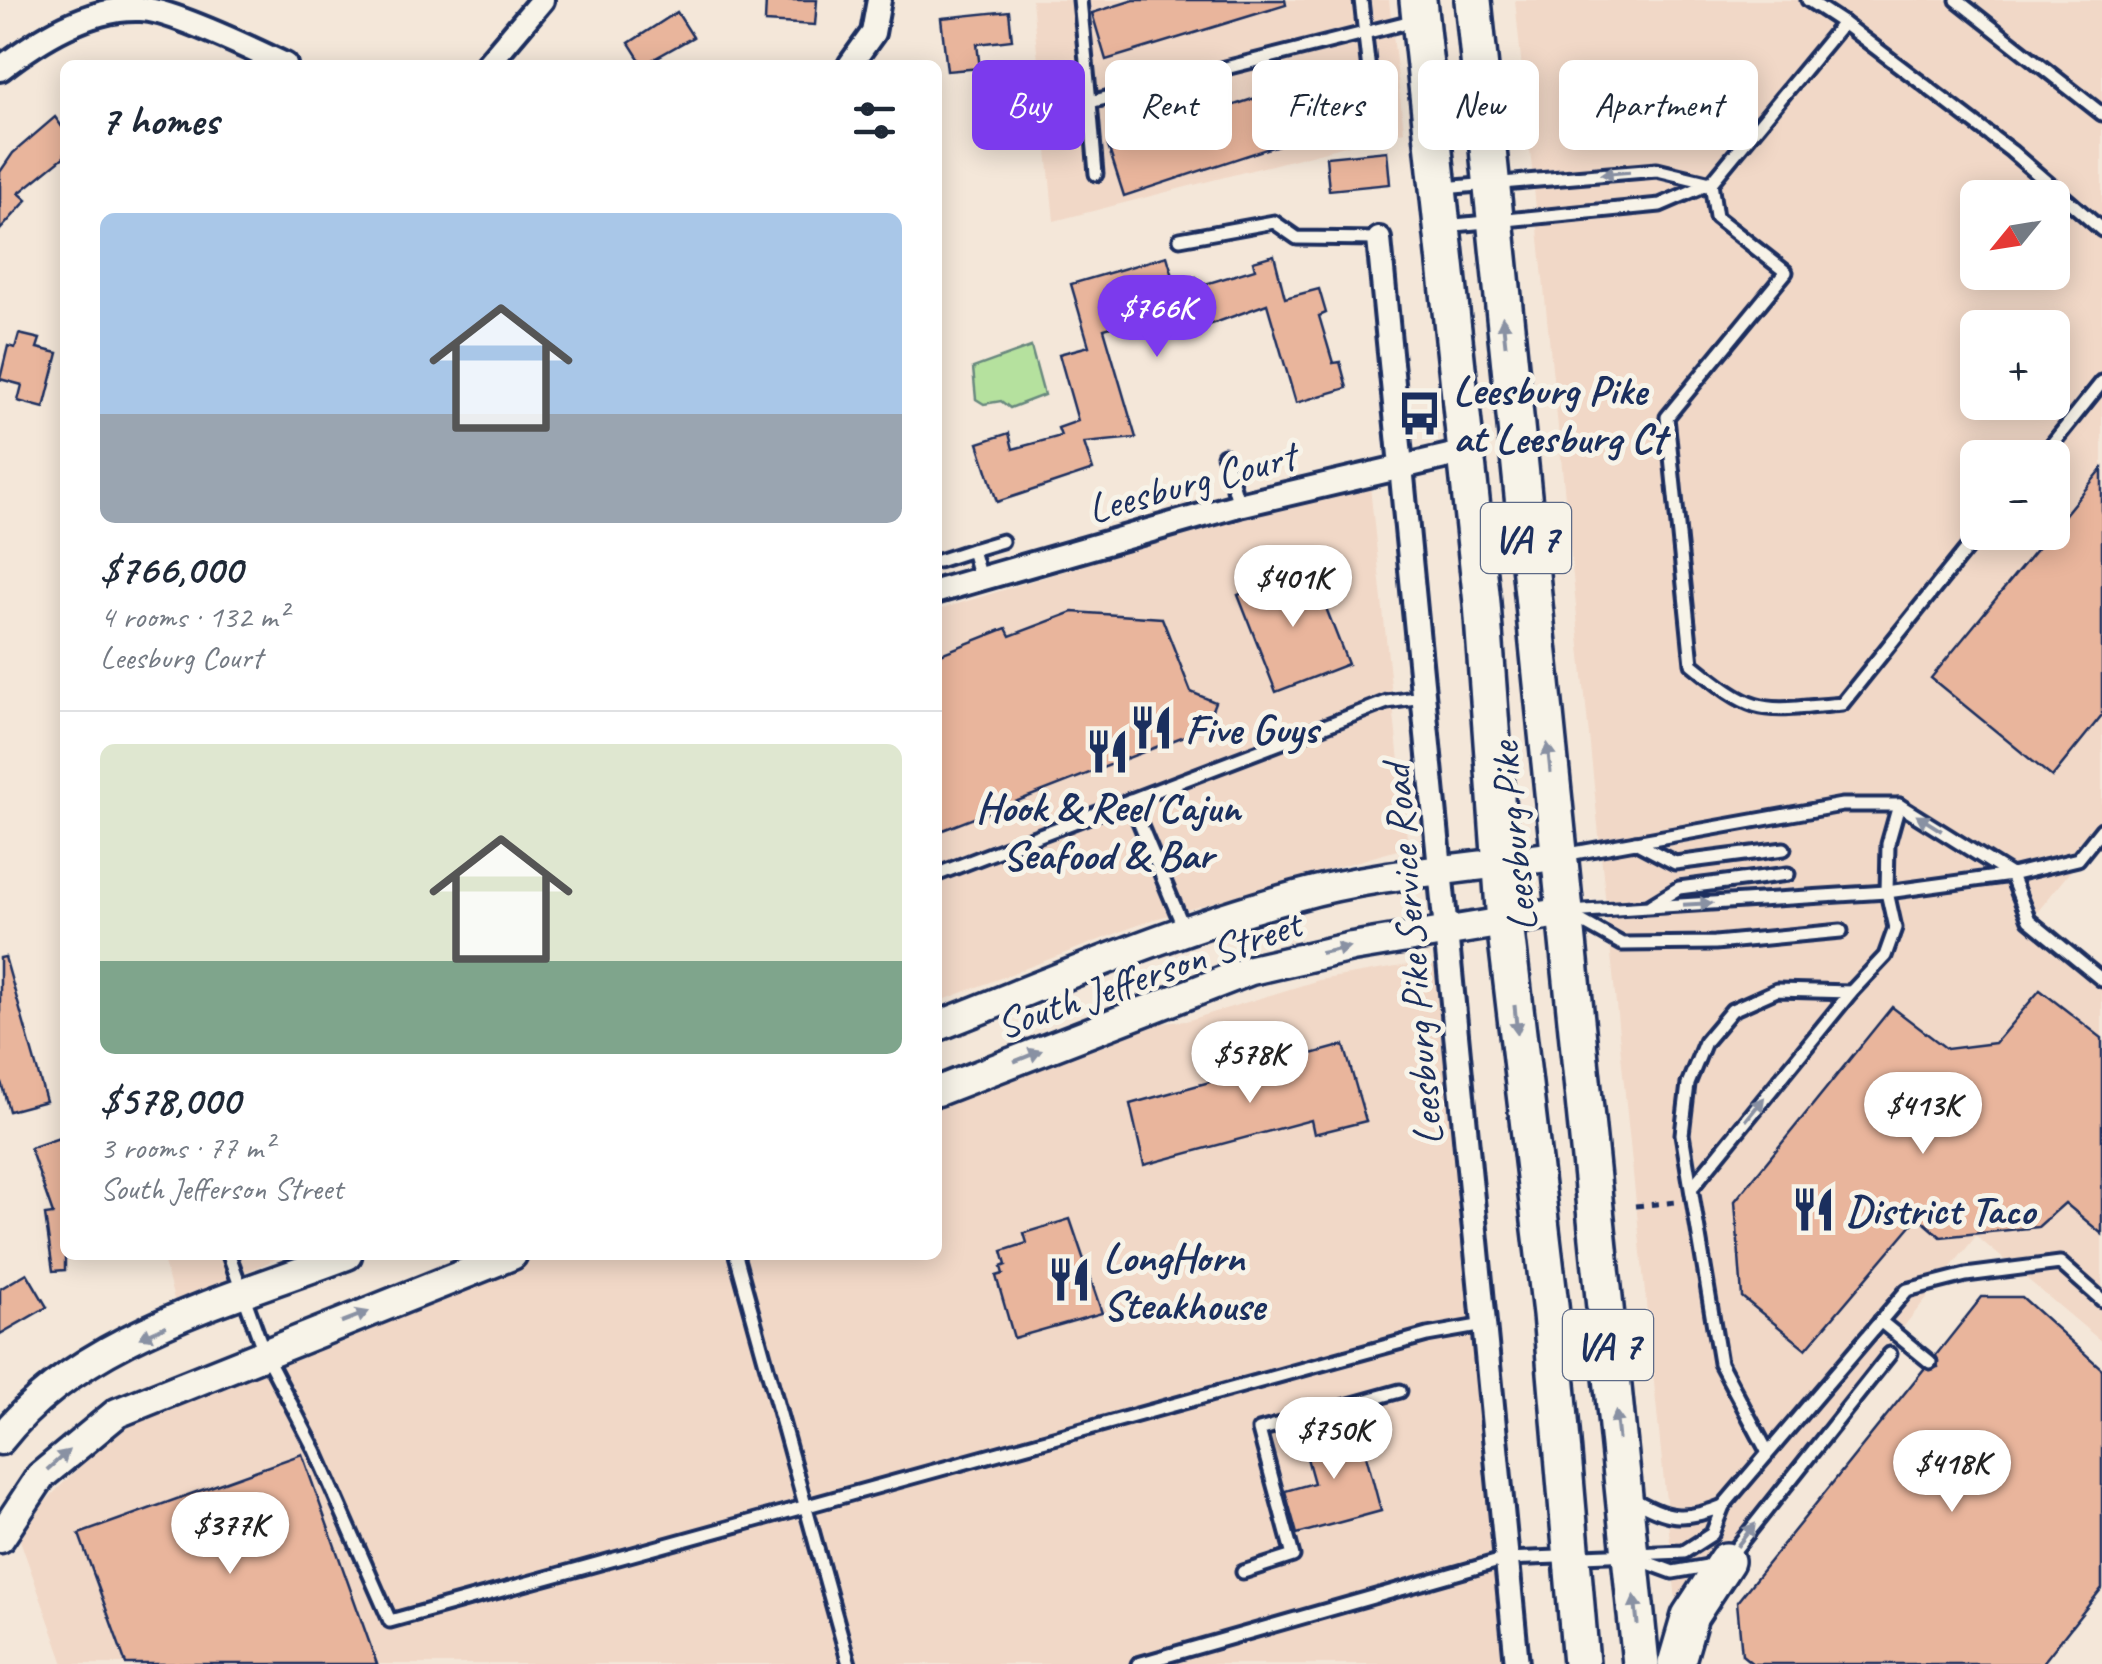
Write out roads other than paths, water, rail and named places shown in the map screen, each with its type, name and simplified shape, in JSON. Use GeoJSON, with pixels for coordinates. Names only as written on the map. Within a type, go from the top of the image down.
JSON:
{"type":"FeatureCollection","features":[{"type":"Feature","properties":{"kind":"main road","name":"Leesburg Pike"},"geometry":{"type":"LineString","coordinates":[[1472,0],[1641,1664]]}},
{"type":"Feature","properties":{"kind":"main road","name":"Leesburg Pike"},"geometry":{"type":"LineString","coordinates":[[1420,10],[1466,452],[1505,923],[1574,1558],[1581,1664]]}},
{"type":"Feature","properties":{"kind":"main road"},"geometry":{"type":"LineString","coordinates":[[1676,1664],[1690,1616],[1726,1560]]}},
{"type":"Feature","properties":{"kind":"street"},"geometry":{"type":"LineString","coordinates":[[492,60],[542,0]]}},
{"type":"Feature","properties":{"kind":"street"},"geometry":{"type":"LineString","coordinates":[[854,60],[873,33],[879,0]]}},
{"type":"Feature","properties":{"kind":"street"},"geometry":{"type":"LineString","coordinates":[[0,69],[32,45],[93,16],[143,8],[181,11],[275,60]]}},
{"type":"Feature","properties":{"kind":"street","name":"Leesburg Pike Service Road"},"geometry":{"type":"LineString","coordinates":[[1379,238],[1517,1664]]}},
{"type":"Feature","properties":{"kind":"street","name":"Leesburg Court"},"geometry":{"type":"LineString","coordinates":[[942,590],[1239,504],[1466,452]]}},
{"type":"Feature","properties":{"kind":"street","name":"South Jefferson Street"},"geometry":{"type":"LineString","coordinates":[[942,1024],[1185,931],[1298,895],[1560,855]]}},
{"type":"Feature","properties":{"kind":"street","name":"South Jefferson Street"},"geometry":{"type":"LineString","coordinates":[[942,1089],[1252,970],[1352,947],[1566,912]]}},
{"type":"Feature","properties":{"kind":"street"},"geometry":{"type":"LineString","coordinates":[[0,1440],[76,1369],[243,1295],[334,1260]]}},
{"type":"Feature","properties":{"kind":"street"},"geometry":{"type":"LineString","coordinates":[[0,1538],[41,1476],[117,1413],[499,1260]]}},
{"type":"Feature","properties":{"kind":"lane"},"geometry":{"type":"LineString","coordinates":[[1080,0],[1096,174]]}},
{"type":"Feature","properties":{"kind":"lane"},"geometry":{"type":"LineString","coordinates":[[1361,0],[1368,60]]}},
{"type":"Feature","properties":{"kind":"lane"},"geometry":{"type":"LineString","coordinates":[[1808,0],[2010,152],[2102,230]]}},
{"type":"Feature","properties":{"kind":"lane"},"geometry":{"type":"LineString","coordinates":[[1957,0],[2102,114]]}},
{"type":"Feature","properties":{"kind":"lane"},"geometry":{"type":"LineString","coordinates":[[1090,102],[1364,31],[1420,10]]}},
{"type":"Feature","properties":{"kind":"lane"},"geometry":{"type":"LineString","coordinates":[[1444,226],[1660,206],[1711,183],[1843,23]]}},
{"type":"Feature","properties":{"kind":"lane"},"geometry":{"type":"LineString","coordinates":[[1439,188],[1657,170],[1711,183]]}},
{"type":"Feature","properties":{"kind":"lane"},"geometry":{"type":"LineString","coordinates":[[1711,183],[1716,216],[1786,272],[1667,417],[1692,664],[1736,700],[1769,711],[1842,704],[1966,550]]}},
{"type":"Feature","properties":{"kind":"lane"},"geometry":{"type":"LineString","coordinates":[[1180,239],[1274,222],[1297,238],[1379,238]]}},
{"type":"Feature","properties":{"kind":"lane"},"geometry":{"type":"LineString","coordinates":[[2055,440],[2102,382]]}},
{"type":"Feature","properties":{"kind":"lane"},"geometry":{"type":"LineString","coordinates":[[1224,455],[1239,504]]}},
{"type":"Feature","properties":{"kind":"lane"},"geometry":{"type":"LineString","coordinates":[[942,559],[1002,541]]}},
{"type":"Feature","properties":{"kind":"lane"},"geometry":{"type":"LineString","coordinates":[[972,550],[980,578]]}},
{"type":"Feature","properties":{"kind":"lane"},"geometry":{"type":"LineString","coordinates":[[942,872],[1387,702],[1424,697]]}},
{"type":"Feature","properties":{"kind":"lane"},"geometry":{"type":"LineString","coordinates":[[1130,800],[1185,931]]}},
{"type":"Feature","properties":{"kind":"lane"},"geometry":{"type":"LineString","coordinates":[[1560,855],[1842,804],[1899,804],[2011,875],[2029,920],[2102,980]]}},
{"type":"Feature","properties":{"kind":"lane"},"geometry":{"type":"LineString","coordinates":[[1694,1185],[1851,992],[1886,956],[1895,928],[1887,892],[1888,844],[1899,804]]}},
{"type":"Feature","properties":{"kind":"lane"},"geometry":{"type":"LineString","coordinates":[[1566,912],[1887,892],[2011,875],[2078,859],[2102,830]]}},
{"type":"Feature","properties":{"kind":"lane"},"geometry":{"type":"LineString","coordinates":[[1635,842],[1675,863],[1784,849]]}},
{"type":"Feature","properties":{"kind":"lane"},"geometry":{"type":"LineString","coordinates":[[1647,907],[1678,888],[1788,874]]}},
{"type":"Feature","properties":{"kind":"lane"},"geometry":{"type":"LineString","coordinates":[[1566,912],[1622,944],[1716,942],[1840,931]]}},
{"type":"Feature","properties":{"kind":"lane"},"geometry":{"type":"LineString","coordinates":[[1767,1452],[1720,1363],[1694,1185],[1682,1134],[1688,1084],[1704,1042],[1732,1010],[1777,990],[1851,992]]}},
{"type":"Feature","properties":{"kind":"lane"},"geometry":{"type":"LineString","coordinates":[[232,1260],[264,1352],[315,1450],[390,1621],[1427,1334],[1484,1325]]}},
{"type":"Feature","properties":{"kind":"lane"},"geometry":{"type":"LineString","coordinates":[[737,1260],[849,1664]]}},
{"type":"Feature","properties":{"kind":"lane"},"geometry":{"type":"LineString","coordinates":[[1138,1664],[1506,1558],[1630,1557],[1696,1547],[1712,1534],[1723,1506],[1767,1452],[1907,1290],[1966,1275],[2060,1263],[2102,1300]]}},
{"type":"Feature","properties":{"kind":"lane"},"geometry":{"type":"LineString","coordinates":[[1880,1321],[1930,1362]]}},
{"type":"Feature","properties":{"kind":"lane"},"geometry":{"type":"LineString","coordinates":[[1630,1557],[1673,1572],[1697,1571],[1726,1560],[1890,1354]]}},
{"type":"Feature","properties":{"kind":"lane"},"geometry":{"type":"LineString","coordinates":[[1243,1572],[1293,1556],[1259,1430],[1400,1390]]}},
{"type":"Feature","properties":{"kind":"lane"},"geometry":{"type":"LineString","coordinates":[[1624,1493],[1671,1518],[1688,1519],[1723,1506]]}},
{"type":"Feature","properties":{"kind":"place","name":"Leesburg Pike at Leesburg Ct"},"geometry":{"type":"Point","coordinates":[1420,413]}},
{"type":"Feature","properties":{"kind":"place","name":"Five Guys"},"geometry":{"type":"Point","coordinates":[1152,728]}},
{"type":"Feature","properties":{"kind":"place","name":"Hook & Reel Cajun Seafood & Bar"},"geometry":{"type":"Point","coordinates":[1108,752]}},
{"type":"Feature","properties":{"kind":"place","name":"District Taco"},"geometry":{"type":"Point","coordinates":[1813,1209]}},
{"type":"Feature","properties":{"kind":"place","name":"LongHorn Steakhouse"},"geometry":{"type":"Point","coordinates":[1070,1280]}}]}
